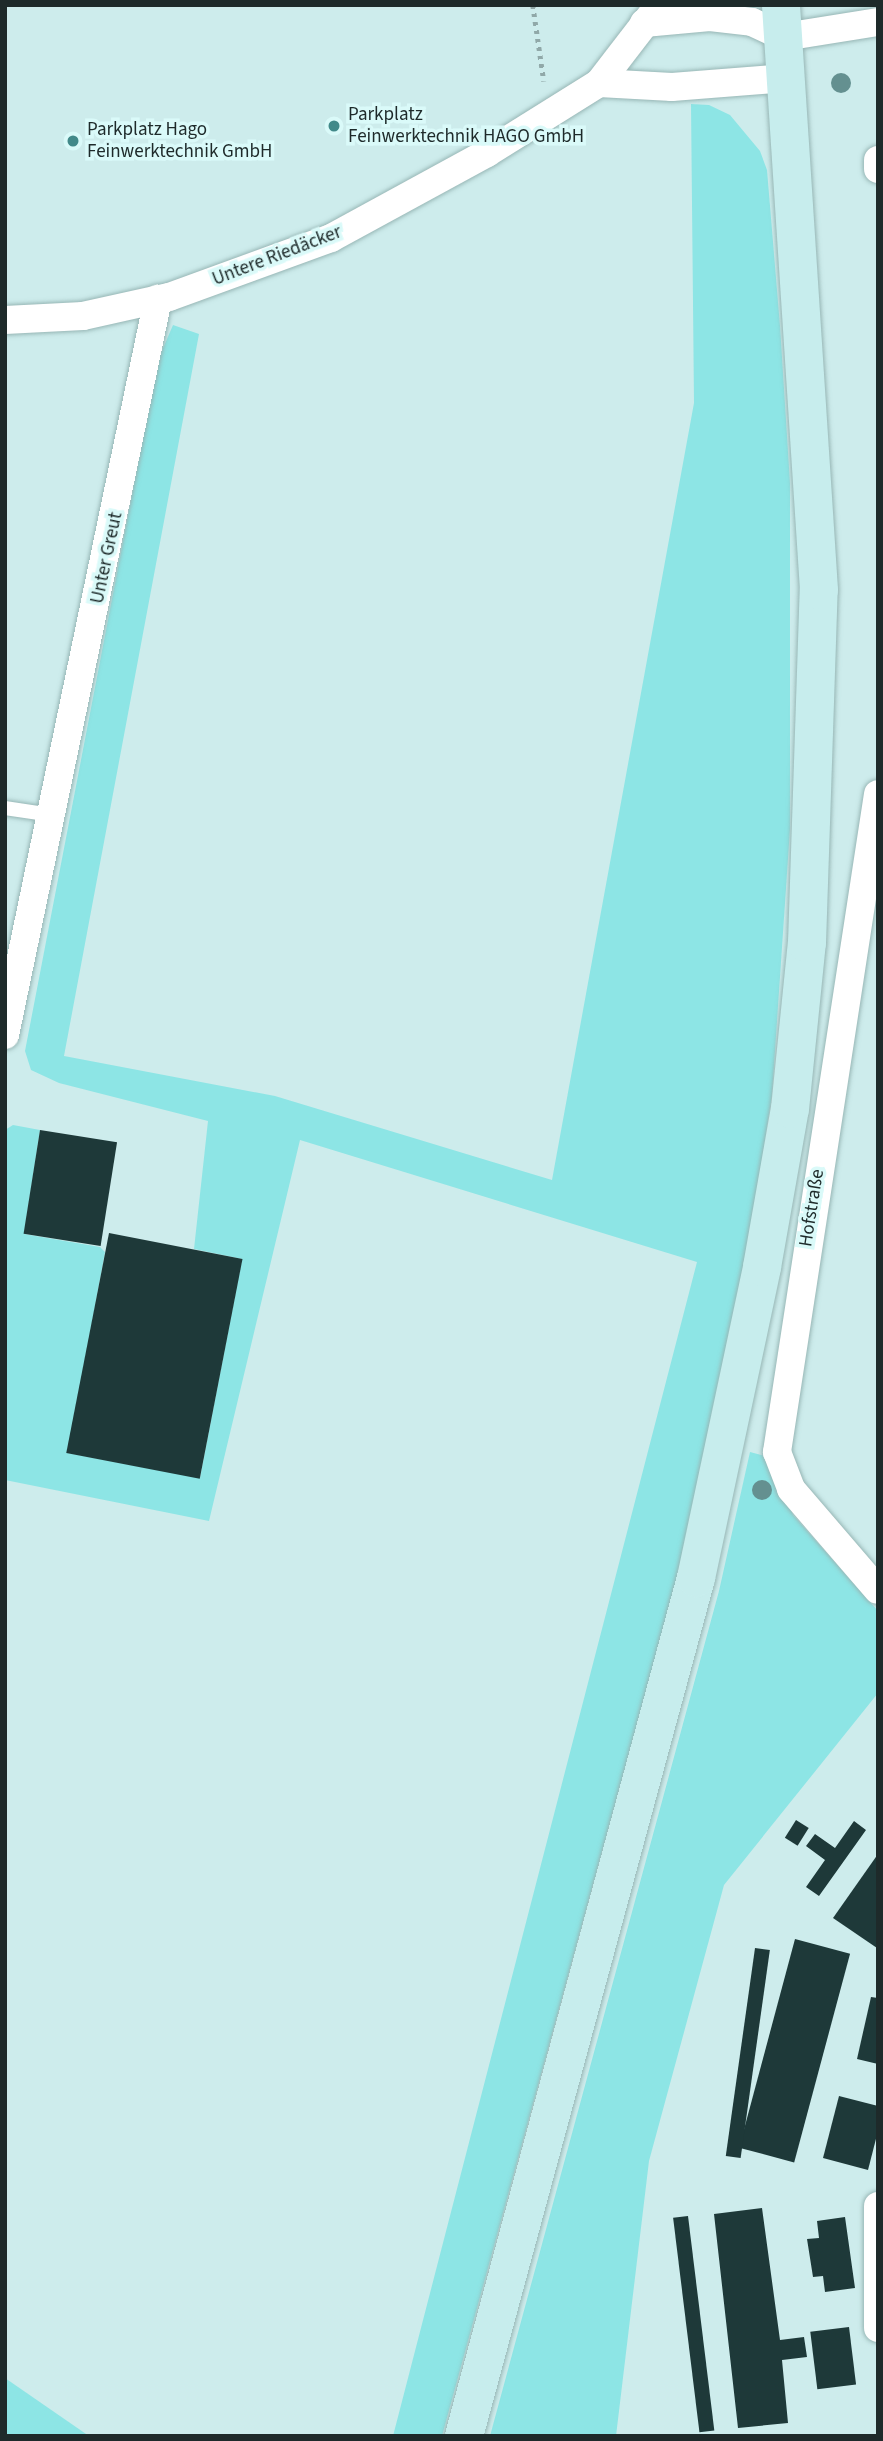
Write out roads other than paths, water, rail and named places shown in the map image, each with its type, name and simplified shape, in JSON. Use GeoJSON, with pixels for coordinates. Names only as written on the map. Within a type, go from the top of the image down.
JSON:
{"type":"FeatureCollection","features":[{"type":"Feature","properties":{"kind":"main road"},"geometry":{"type":"LineString","coordinates":[[464,2436],[696,1578],[762,1267],[790,1109],[807,943],[819,590],[782,21]]}},
{"type":"Feature","properties":{"kind":"street","name":"Untere Riedäcker"},"geometry":{"type":"LineString","coordinates":[[5,320],[83,316],[158,299],[331,238],[487,153],[549,111],[599,83],[652,14],[752,22],[782,21]]}},
{"type":"Feature","properties":{"kind":"street"},"geometry":{"type":"LineString","coordinates":[[782,21],[878,22]]}},
{"type":"Feature","properties":{"kind":"street"},"geometry":{"type":"LineString","coordinates":[[599,83],[672,87],[787,78]]}},
{"type":"Feature","properties":{"kind":"street"},"geometry":{"type":"LineString","coordinates":[[878,160],[878,169]]}},
{"type":"Feature","properties":{"kind":"street","name":"Unter Greut"},"geometry":{"type":"LineString","coordinates":[[5,1035],[158,299]]}},
{"type":"Feature","properties":{"kind":"street","name":"Hofstraße"},"geometry":{"type":"LineString","coordinates":[[878,794],[777,1452],[791,1489],[878,1590]]}},
{"type":"Feature","properties":{"kind":"street"},"geometry":{"type":"LineString","coordinates":[[878,2206],[878,2328]]}},
{"type":"Feature","properties":{"kind":"lane"},"geometry":{"type":"LineString","coordinates":[[5,807],[52,815]]}},
{"type":"Feature","properties":{"kind":"place","name":"Parkplatz Feinwerktechnik HAGO GmbH"},"geometry":{"type":"Point","coordinates":[334,126]}},
{"type":"Feature","properties":{"kind":"place","name":"Parkplatz Hago Feinwerktechnik GmbH"},"geometry":{"type":"Point","coordinates":[73,141]}}]}
